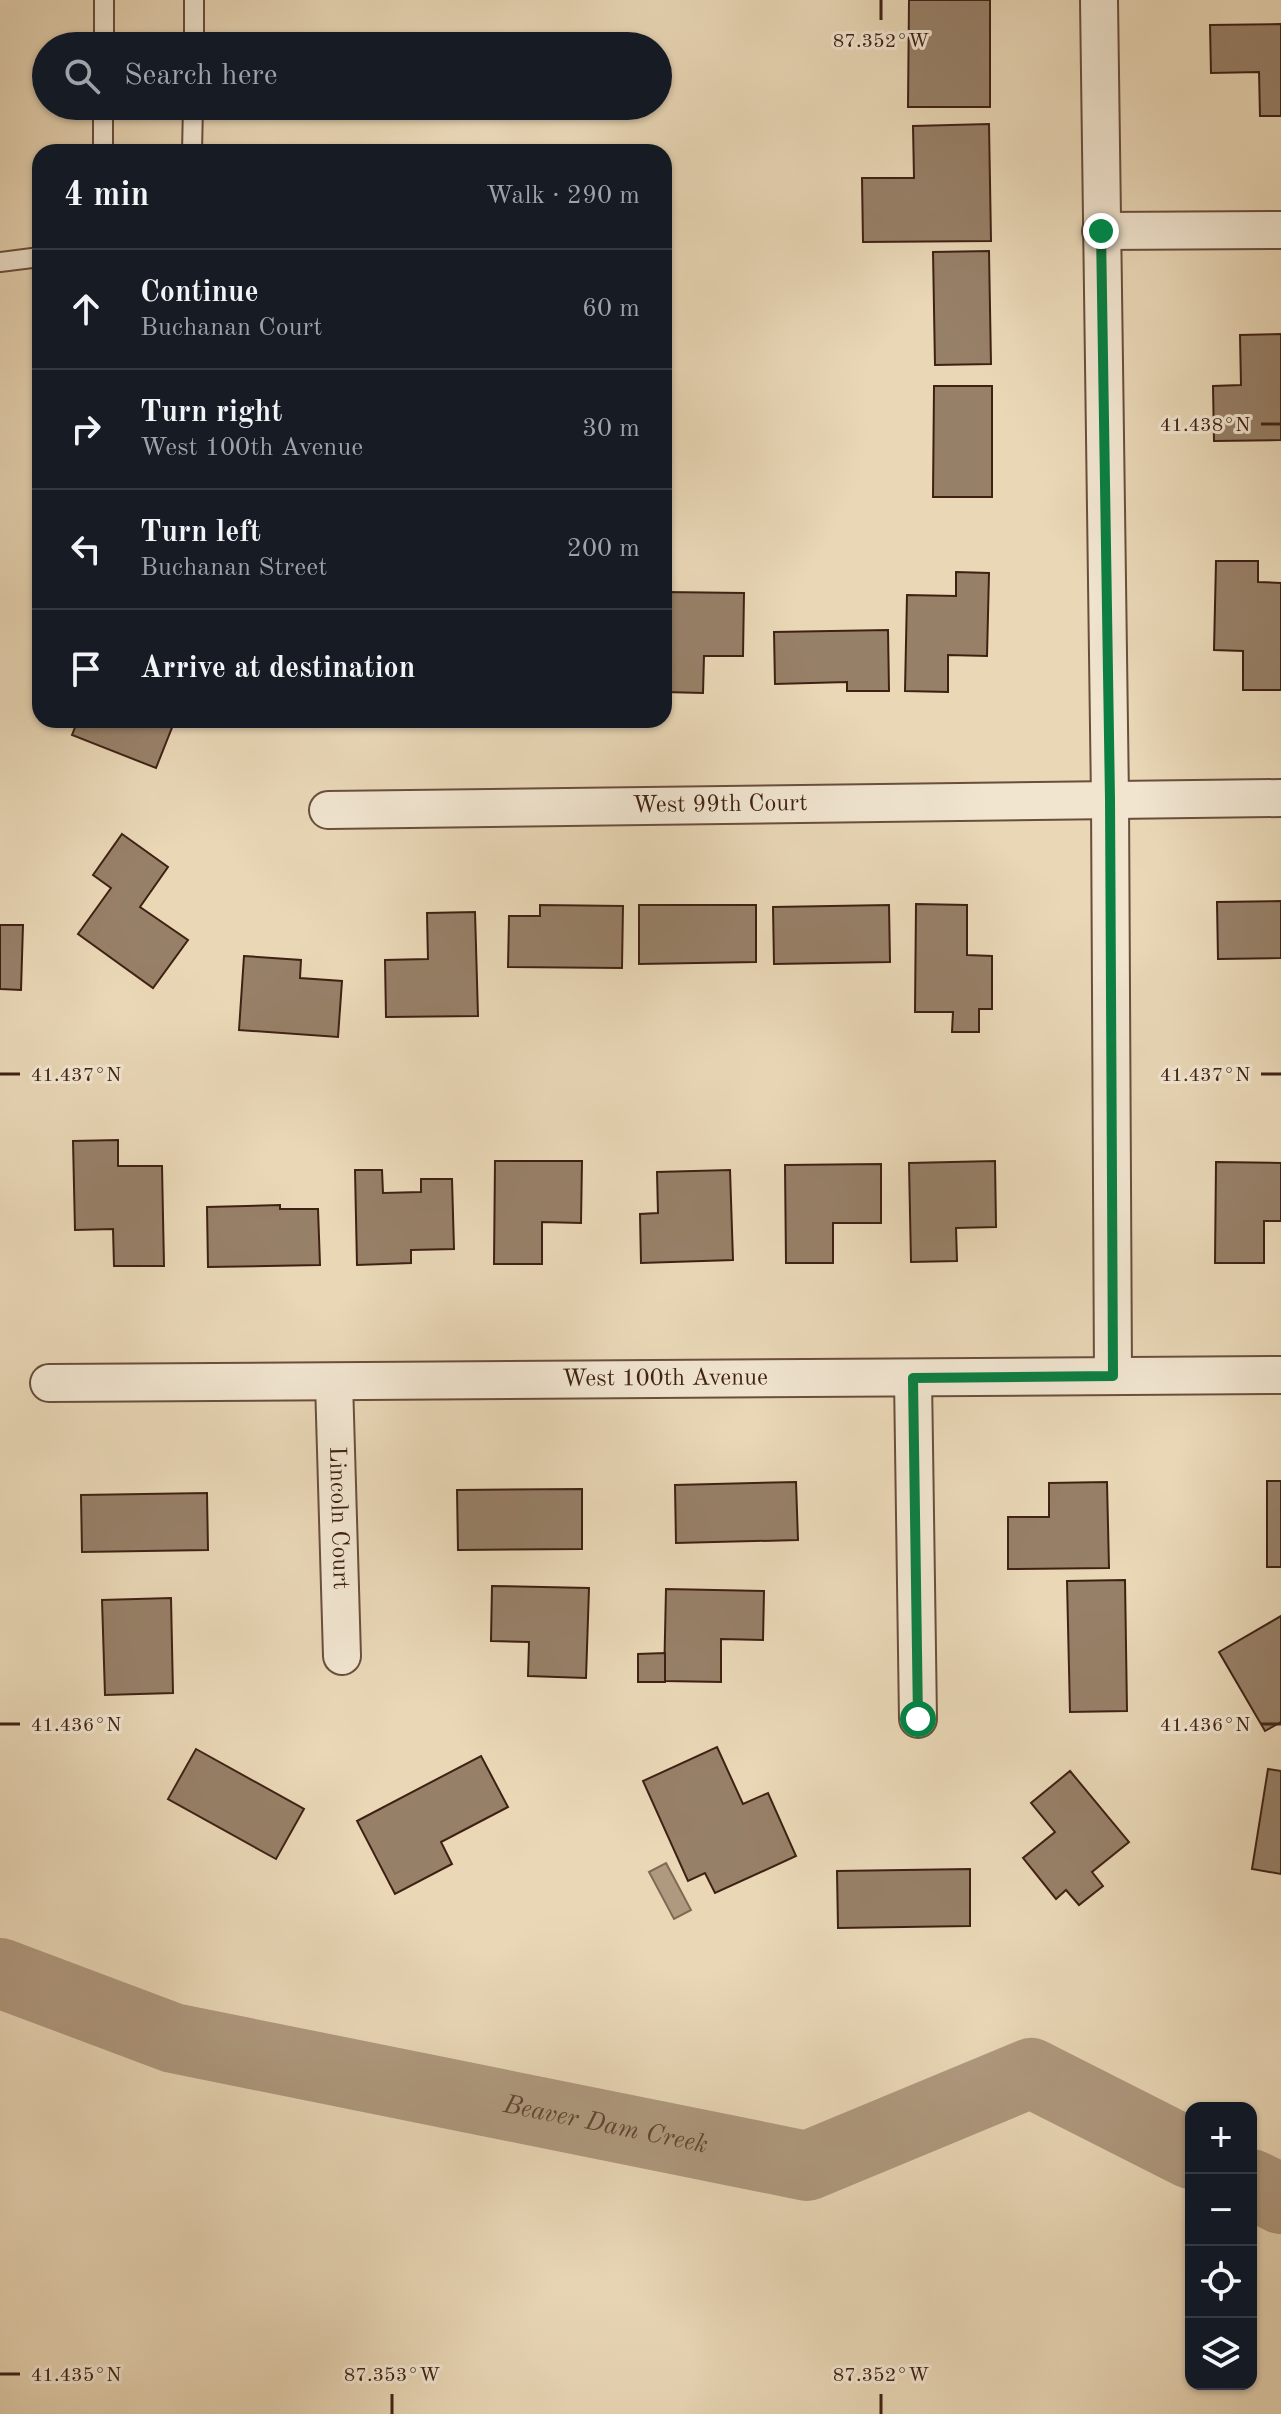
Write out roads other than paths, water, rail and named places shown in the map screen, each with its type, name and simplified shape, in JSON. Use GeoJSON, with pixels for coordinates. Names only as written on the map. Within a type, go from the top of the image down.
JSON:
{"type":"FeatureCollection","features":[{"type":"Feature","properties":{"kind":"street"},"geometry":{"type":"LineString","coordinates":[[1099,0],[1110,799],[1113,1376]]}},
{"type":"Feature","properties":{"kind":"street"},"geometry":{"type":"LineString","coordinates":[[1101,231],[1281,230]]}},
{"type":"Feature","properties":{"kind":"street","name":"West 99th Court"},"geometry":{"type":"LineString","coordinates":[[328,810],[1281,798]]}},
{"type":"Feature","properties":{"kind":"street","name":"West 100th Avenue"},"geometry":{"type":"LineString","coordinates":[[49,1383],[1281,1375]]}},
{"type":"Feature","properties":{"kind":"street"},"geometry":{"type":"LineString","coordinates":[[913,1378],[918,1719]]}},
{"type":"Feature","properties":{"kind":"street","name":"Lincoln Court"},"geometry":{"type":"LineString","coordinates":[[334,1382],[342,1656]]}},
{"type":"Feature","properties":{"kind":"lane"},"geometry":{"type":"LineString","coordinates":[[104,0],[104,32]]}},
{"type":"Feature","properties":{"kind":"lane"},"geometry":{"type":"LineString","coordinates":[[194,0],[194,32]]}},
{"type":"Feature","properties":{"kind":"lane"},"geometry":{"type":"LineString","coordinates":[[103,120],[103,144]]}},
{"type":"Feature","properties":{"kind":"lane"},"geometry":{"type":"LineString","coordinates":[[192,144],[193,120]]}},
{"type":"Feature","properties":{"kind":"lane"},"geometry":{"type":"LineString","coordinates":[[0,262],[32,258]]}},
{"type":"Feature","properties":{"kind":"waterway","name":"Beaver Dam Creek"},"geometry":{"type":"LineString","coordinates":[[0,1973],[173,2038],[807,2166],[1031,2073],[1185,2151]]}},
{"type":"Feature","properties":{"kind":"waterway","name":"Beaver Dam Creek"},"geometry":{"type":"LineString","coordinates":[[1257,2187],[1281,2199]]}}]}
